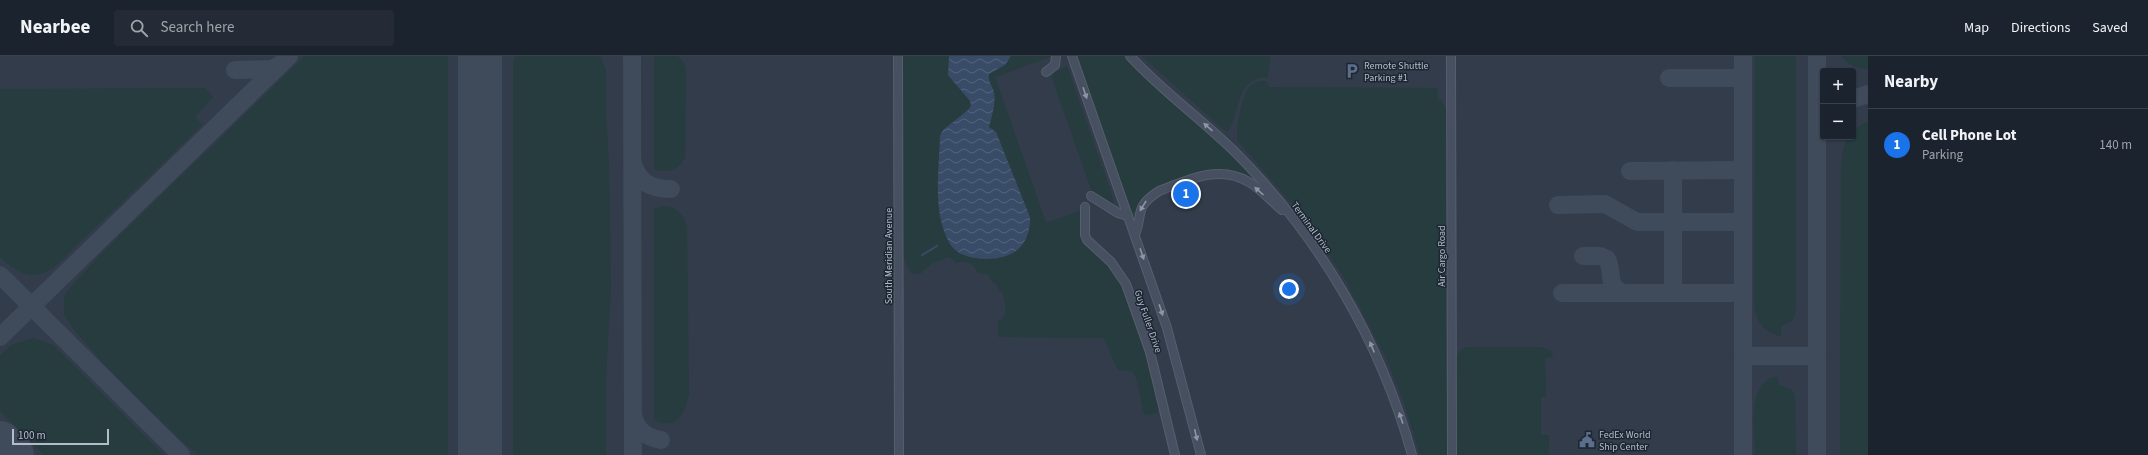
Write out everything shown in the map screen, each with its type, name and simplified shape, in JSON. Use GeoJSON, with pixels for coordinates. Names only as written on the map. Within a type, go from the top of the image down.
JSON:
{"type":"FeatureCollection","features":[{"type":"Feature","properties":{"kind":"street","name":"South Meridian Avenue"},"geometry":{"type":"LineString","coordinates":[[898,56],[899,455]]}},
{"type":"Feature","properties":{"kind":"street"},"geometry":{"type":"LineString","coordinates":[[1046,72],[1055,65],[1056,56]]}},
{"type":"Feature","properties":{"kind":"street"},"geometry":{"type":"LineString","coordinates":[[1072,56],[1173,347],[1201,455]]}},
{"type":"Feature","properties":{"kind":"street","name":"Terminal Drive"},"geometry":{"type":"LineString","coordinates":[[1130,56],[1147,74],[1237,154],[1299,225],[1341,286],[1367,335],[1396,404],[1412,455]]}},
{"type":"Feature","properties":{"kind":"street","name":"Air Cargo Road"},"geometry":{"type":"LineString","coordinates":[[1451,56],[1452,455]]}},
{"type":"Feature","properties":{"kind":"street"},"geometry":{"type":"LineString","coordinates":[[1135,235],[1139,226],[1139,212],[1152,195],[1206,174],[1224,173],[1250,182],[1299,225]]}},
{"type":"Feature","properties":{"kind":"street"},"geometry":{"type":"LineString","coordinates":[[1091,196],[1118,213],[1128,216]]}},
{"type":"Feature","properties":{"kind":"street","name":"Guy Fuller Drive"},"geometry":{"type":"LineString","coordinates":[[1085,207],[1085,235],[1087,240],[1120,273],[1131,297],[1150,352],[1175,455]]}},
{"type":"Feature","properties":{"kind":"shaded area"},"geometry":{"type":"Polygon","coordinates":[[[0,56],[1868,56],[1868,455],[0,455],[0,56]]]}},
{"type":"Feature","properties":{"kind":"green space"},"geometry":{"type":"Polygon","coordinates":[[[305,56],[448,56],[448,455],[199,455],[183,442],[108,368],[74,330],[64,314],[64,297],[68,290],[107,248],[305,56]]]}},
{"type":"Feature","properties":{"kind":"green space"},"geometry":{"type":"Polygon","coordinates":[[[515,56],[600,56],[606,70],[611,286],[606,379],[606,455],[513,455],[513,66],[515,56]]]}},
{"type":"Feature","properties":{"kind":"green space"},"geometry":{"type":"Polygon","coordinates":[[[654,56],[678,56],[684,63],[686,71],[685,158],[679,165],[668,171],[654,169],[654,56]]]}},
{"type":"Feature","properties":{"kind":"green space"},"geometry":{"type":"Polygon","coordinates":[[[902,56],[1053,56],[995,77],[1046,223],[1082,209],[1082,240],[1113,271],[1122,285],[1141,339],[1160,408],[1157,413],[1146,415],[1141,409],[1143,409],[1136,377],[1131,371],[1118,370],[1104,338],[998,337],[998,322],[1002,319],[1005,313],[1003,292],[999,291],[996,284],[993,283],[988,274],[978,273],[972,264],[966,262],[955,263],[954,260],[948,257],[931,264],[920,274],[911,273],[904,260],[902,238],[902,56]]]}},
{"type":"Feature","properties":{"kind":"green space"},"geometry":{"type":"Polygon","coordinates":[[[1076,56],[1125,56],[1218,141],[1252,177],[1251,179],[1233,171],[1214,170],[1196,173],[1158,187],[1143,199],[1136,212],[1130,212],[1076,56]]]}},
{"type":"Feature","properties":{"kind":"green space"},"geometry":{"type":"Polygon","coordinates":[[[1142,56],[1270,56],[1268,77],[1258,78],[1245,87],[1231,126],[1228,131],[1225,131],[1142,56]]]}},
{"type":"Feature","properties":{"kind":"green space"},"geometry":{"type":"Polygon","coordinates":[[[1755,56],[1796,56],[1796,310],[1792,321],[1781,326],[1781,336],[1770,332],[1762,325],[1757,316],[1754,304],[1755,56]]]}},
{"type":"Feature","properties":{"kind":"green space"},"geometry":{"type":"Polygon","coordinates":[[[1842,56],[1868,56],[1868,69],[1853,66],[1842,56]]]}},
{"type":"Feature","properties":{"kind":"green space"},"geometry":{"type":"Polygon","coordinates":[[[1067,66],[1114,201],[1112,205],[1092,192],[1052,78],[1054,73],[1067,66]]]}},
{"type":"Feature","properties":{"kind":"green space"},"geometry":{"type":"Polygon","coordinates":[[[1266,81],[1269,87],[1437,88],[1438,100],[1442,101],[1446,109],[1447,455],[1420,455],[1404,402],[1386,358],[1345,279],[1303,217],[1238,141],[1238,122],[1246,91],[1253,84],[1266,81]]]}},
{"type":"Feature","properties":{"kind":"green space"},"geometry":{"type":"Polygon","coordinates":[[[205,88],[213,97],[195,117],[202,125],[58,264],[43,273],[30,275],[9,265],[0,257],[0,89],[205,88]]]}},
{"type":"Feature","properties":{"kind":"green space"},"geometry":{"type":"Polygon","coordinates":[[[1868,121],[1868,455],[1840,455],[1841,167],[1843,150],[1847,140],[1856,140],[1856,128],[1868,121]]]}},
{"type":"Feature","properties":{"kind":"green space"},"geometry":{"type":"Polygon","coordinates":[[[664,206],[673,208],[679,212],[684,218],[687,226],[689,393],[683,413],[679,418],[669,423],[662,423],[654,420],[654,209],[664,206]]]}},
{"type":"Feature","properties":{"kind":"green space"},"geometry":{"type":"Polygon","coordinates":[[[34,338],[53,345],[164,455],[44,455],[0,411],[0,356],[11,345],[34,338]]]}},
{"type":"Feature","properties":{"kind":"green space"},"geometry":{"type":"Polygon","coordinates":[[[1468,347],[1541,347],[1551,351],[1553,357],[1545,358],[1546,397],[1541,397],[1541,435],[1549,435],[1549,455],[1455,455],[1455,359],[1460,350],[1468,347]]]}},
{"type":"Feature","properties":{"kind":"green space"},"geometry":{"type":"Polygon","coordinates":[[[1773,377],[1778,377],[1779,385],[1792,390],[1795,395],[1796,455],[1755,455],[1755,401],[1764,383],[1773,377]]]}},
{"type":"Feature","properties":{"kind":"water"},"geometry":{"type":"Polygon","coordinates":[[[949,56],[1011,56],[1005,65],[989,74],[989,81],[994,93],[994,108],[989,127],[996,132],[1030,217],[1030,222],[1028,233],[1021,247],[1006,256],[980,259],[962,254],[955,250],[950,244],[944,232],[938,192],[940,136],[943,130],[971,106],[970,101],[948,75],[949,56]]]}},
{"type":"Feature","properties":{"kind":"waterway"},"geometry":{"type":"LineString","coordinates":[[922,255],[937,246]]}},
{"type":"Feature","properties":{"kind":"taxiway"},"geometry":{"type":"LineString","coordinates":[[0,337],[289,56]]}},
{"type":"Feature","properties":{"kind":"taxiway"},"geometry":{"type":"LineString","coordinates":[[480,90],[483,56]]}},
{"type":"Feature","properties":{"kind":"taxiway"},"geometry":{"type":"LineString","coordinates":[[632,56],[633,455]]}},
{"type":"Feature","properties":{"kind":"taxiway"},"geometry":{"type":"LineString","coordinates":[[1743,56],[1743,455]]}},
{"type":"Feature","properties":{"kind":"taxiway"},"geometry":{"type":"LineString","coordinates":[[1817,56],[1817,455]]}},
{"type":"Feature","properties":{"kind":"taxiway"},"geometry":{"type":"LineString","coordinates":[[235,70],[271,69],[278,66]]}},
{"type":"Feature","properties":{"kind":"taxiway"},"geometry":{"type":"LineString","coordinates":[[1669,78],[1743,78]]}},
{"type":"Feature","properties":{"kind":"taxiway"},"geometry":{"type":"LineString","coordinates":[[1856,98],[1868,94]]}},
{"type":"Feature","properties":{"kind":"taxiway"},"geometry":{"type":"LineString","coordinates":[[633,163],[638,176],[647,184],[658,188],[671,189]]}},
{"type":"Feature","properties":{"kind":"taxiway"},"geometry":{"type":"LineString","coordinates":[[1673,170],[1673,292]]}},
{"type":"Feature","properties":{"kind":"taxiway"},"geometry":{"type":"LineString","coordinates":[[1630,171],[1742,170]]}},
{"type":"Feature","properties":{"kind":"taxiway"},"geometry":{"type":"LineString","coordinates":[[1558,205],[1605,204],[1637,222],[1743,222]]}},
{"type":"Feature","properties":{"kind":"taxiway"},"geometry":{"type":"LineString","coordinates":[[1583,256],[1600,256],[1607,259],[1613,286],[1621,292]]}},
{"type":"Feature","properties":{"kind":"taxiway"},"geometry":{"type":"LineString","coordinates":[[0,275],[181,455]]}},
{"type":"Feature","properties":{"kind":"taxiway"},"geometry":{"type":"LineString","coordinates":[[1562,293],[1743,293]]}},
{"type":"Feature","properties":{"kind":"taxiway"},"geometry":{"type":"LineString","coordinates":[[1743,356],[1817,356]]}},
{"type":"Feature","properties":{"kind":"taxiway"},"geometry":{"type":"LineString","coordinates":[[633,415],[637,425],[643,432],[661,440]]}},
{"type":"Feature","properties":{"kind":"runway"},"geometry":{"type":"LineString","coordinates":[[480,56],[480,455]]}},
{"type":"Feature","properties":{"kind":"runway"},"geometry":{"type":"LineString","coordinates":[[0,443],[12,455]]}},
{"type":"Feature","properties":{"kind":"place","name":"Remote Shuttle Parking #1"},"geometry":{"type":"Point","coordinates":[1352,71]}},
{"type":"Feature","properties":{"kind":"place","name":"Cell Phone Lot"},"geometry":{"type":"Point","coordinates":[1186,194]}},
{"type":"Feature","properties":{"kind":"place","name":"FedEx World Ship Center"},"geometry":{"type":"Point","coordinates":[1587,440]}}]}
